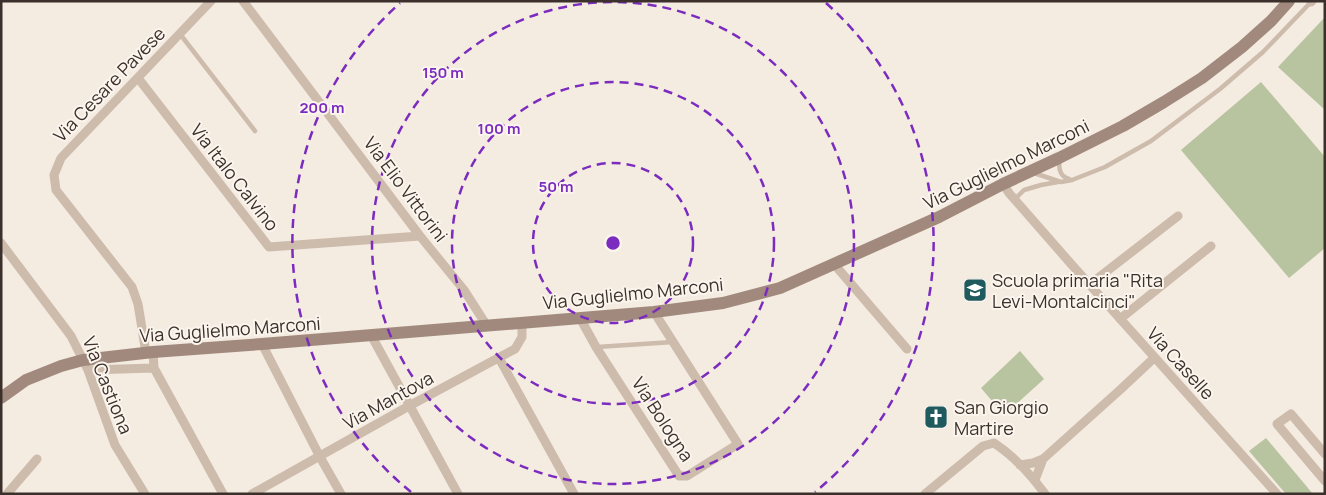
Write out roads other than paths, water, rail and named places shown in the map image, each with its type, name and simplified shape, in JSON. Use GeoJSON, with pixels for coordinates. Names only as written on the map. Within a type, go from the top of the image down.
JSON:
{"type":"FeatureCollection","features":[{"type":"Feature","properties":{"kind":"main road","name":"Via Guglielmo Marconi"},"geometry":{"type":"LineString","coordinates":[[1,398],[26,380],[61,366],[86,365],[149,352],[654,312],[723,303],[780,288],[939,217],[1123,126],[1202,78],[1242,47],[1271,21],[1289,1]]}},
{"type":"Feature","properties":{"kind":"street","name":"Via Cesare Pavese"},"geometry":{"type":"LineString","coordinates":[[154,368],[132,287],[56,190],[54,175],[61,158],[211,1]]}},
{"type":"Feature","properties":{"kind":"street","name":"Via Elio Vittorini"},"geometry":{"type":"LineString","coordinates":[[243,1],[420,236],[464,290],[487,326]]}},
{"type":"Feature","properties":{"kind":"street","name":"Via Italo Calvino"},"geometry":{"type":"LineString","coordinates":[[138,78],[269,247],[420,236]]}},
{"type":"Feature","properties":{"kind":"street","name":"Via Caselle"},"geometry":{"type":"LineString","coordinates":[[1003,184],[1014,200],[1089,285],[1277,494]]}},
{"type":"Feature","properties":{"kind":"street"},"geometry":{"type":"LineString","coordinates":[[1089,285],[1178,216]]}},
{"type":"Feature","properties":{"kind":"street","name":"Via Castiona"},"geometry":{"type":"LineString","coordinates":[[1,243],[71,336],[86,365],[115,445],[145,494]]}},
{"type":"Feature","properties":{"kind":"street"},"geometry":{"type":"LineString","coordinates":[[1120,319],[1211,246]]}},
{"type":"Feature","properties":{"kind":"street"},"geometry":{"type":"LineString","coordinates":[[834,264],[907,349]]}},
{"type":"Feature","properties":{"kind":"street","name":"Via Bologna"},"geometry":{"type":"LineString","coordinates":[[580,318],[596,347],[679,476],[687,476],[738,444],[654,312]]}},
{"type":"Feature","properties":{"kind":"street","name":"Via Mantova"},"geometry":{"type":"LineString","coordinates":[[252,494],[515,349],[522,337],[522,322]]}},
{"type":"Feature","properties":{"kind":"street"},"geometry":{"type":"LineString","coordinates":[[371,335],[458,494]]}},
{"type":"Feature","properties":{"kind":"street"},"geometry":{"type":"LineString","coordinates":[[262,344],[341,494]]}},
{"type":"Feature","properties":{"kind":"street"},"geometry":{"type":"LineString","coordinates":[[499,358],[574,494]]}},
{"type":"Feature","properties":{"kind":"street"},"geometry":{"type":"LineString","coordinates":[[1020,465],[1044,459],[1154,358]]}},
{"type":"Feature","properties":{"kind":"street"},"geometry":{"type":"LineString","coordinates":[[86,365],[154,368],[223,494]]}},
{"type":"Feature","properties":{"kind":"street"},"geometry":{"type":"LineString","coordinates":[[1325,454],[1291,414],[1277,424],[1325,481]]}},
{"type":"Feature","properties":{"kind":"street"},"geometry":{"type":"LineString","coordinates":[[926,494],[983,446],[994,443],[1005,450],[1035,480],[1045,494]]}},
{"type":"Feature","properties":{"kind":"street"},"geometry":{"type":"LineString","coordinates":[[7,494],[38,459]]}},
{"type":"Feature","properties":{"kind":"street"},"geometry":{"type":"LineString","coordinates":[[1035,480],[1044,459]]}},
{"type":"Feature","properties":{"kind":"lane"},"geometry":{"type":"LineString","coordinates":[[1014,200],[1024,190],[1072,180],[1105,167],[1150,141],[1220,89],[1264,52],[1311,2]]}},
{"type":"Feature","properties":{"kind":"lane"},"geometry":{"type":"LineString","coordinates":[[180,34],[255,131]]}},
{"type":"Feature","properties":{"kind":"lane"},"geometry":{"type":"LineString","coordinates":[[1059,158],[1061,174],[1066,179],[1072,180]]}},
{"type":"Feature","properties":{"kind":"lane"},"geometry":{"type":"LineString","coordinates":[[1030,172],[1061,182]]}},
{"type":"Feature","properties":{"kind":"lane"},"geometry":{"type":"LineString","coordinates":[[596,347],[673,342]]}},
{"type":"Feature","properties":{"kind":"place","name":"Scuola primaria \"Rita Levi-Montalcinci\""},"geometry":{"type":"Point","coordinates":[975,290]}},
{"type":"Feature","properties":{"kind":"place","name":"San Giorgio Martire"},"geometry":{"type":"Point","coordinates":[936,417]}}]}
